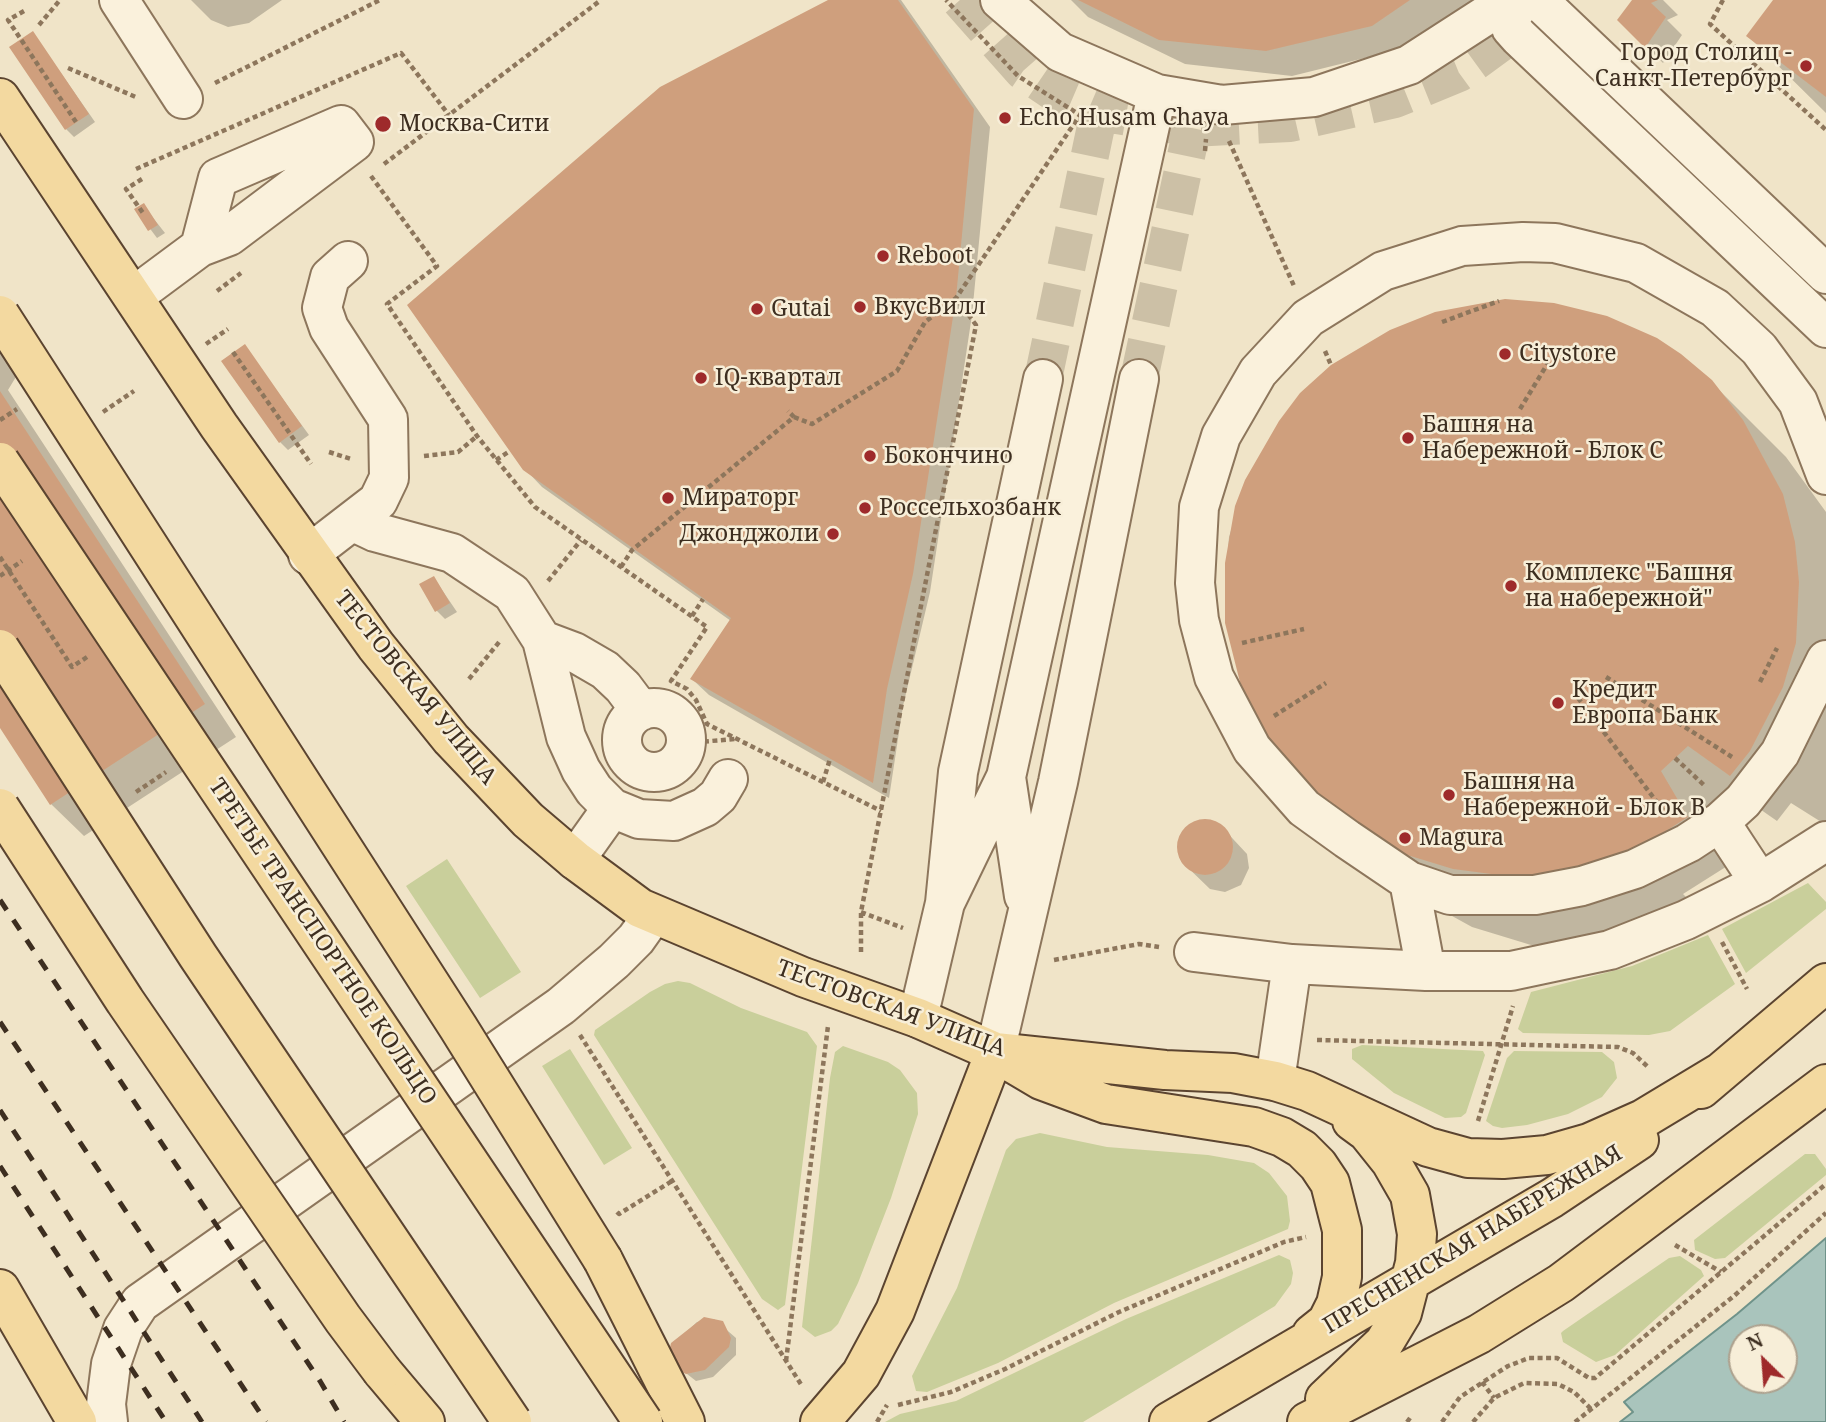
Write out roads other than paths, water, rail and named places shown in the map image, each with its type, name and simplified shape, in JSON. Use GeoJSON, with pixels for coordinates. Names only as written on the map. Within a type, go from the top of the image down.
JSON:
{"type":"FeatureCollection","features":[{"type":"Feature","properties":{"kind":"main road","name":"ТЕСТОВСКАЯ УЛИЦА"},"geometry":{"type":"LineString","coordinates":[[0,98],[308,555],[376,646],[451,739],[528,820],[575,860],[653,915],[803,977],[918,1018],[995,1052],[1115,1066],[1233,1073],[1291,1086]]}},
{"type":"Feature","properties":{"kind":"main road"},"geometry":{"type":"LineString","coordinates":[[0,315],[458,1027],[588,1236],[685,1422]]}},
{"type":"Feature","properties":{"kind":"main road","name":"ТРЕТЬЕ ТРАНСПОРТНОЕ КОЛЬЦО"},"geometry":{"type":"LineString","coordinates":[[0,462],[643,1422]]}},
{"type":"Feature","properties":{"kind":"main road"},"geometry":{"type":"LineString","coordinates":[[0,649],[198,956],[512,1422]]}},
{"type":"Feature","properties":{"kind":"main road"},"geometry":{"type":"LineString","coordinates":[[0,807],[125,1001],[343,1319],[425,1422]]}},
{"type":"Feature","properties":{"kind":"main road","name":"ПРЕСНЕНСКАЯ НАБЕРЕЖНАЯ"},"geometry":{"type":"LineString","coordinates":[[1169,1422],[1586,1176],[1643,1138],[1826,983]]}},
{"type":"Feature","properties":{"kind":"main road"},"geometry":{"type":"LineString","coordinates":[[820,1422],[861,1374],[895,1311],[995,1052],[1041,1080],[1106,1104],[1254,1127],[1282,1137],[1302,1149],[1318,1165],[1330,1183],[1339,1210],[1343,1254],[1342,1277],[1327,1322],[1301,1344]]}},
{"type":"Feature","properties":{"kind":"main road"},"geometry":{"type":"LineString","coordinates":[[1291,1086],[1428,1147],[1468,1158],[1503,1159],[1547,1155],[1589,1143],[1643,1119],[1721,1072]]}},
{"type":"Feature","properties":{"kind":"main road"},"geometry":{"type":"LineString","coordinates":[[1307,1422],[1479,1334],[1561,1283],[1826,1084]]}},
{"type":"Feature","properties":{"kind":"main road"},"geometry":{"type":"LineString","coordinates":[[1291,1086],[1367,1132],[1391,1162],[1410,1195],[1417,1234],[1413,1279],[1402,1313],[1384,1343],[1298,1422]]}},
{"type":"Feature","properties":{"kind":"main road"},"geometry":{"type":"LineString","coordinates":[[0,1289],[77,1422]]}},
{"type":"Feature","properties":{"kind":"street"},"geometry":{"type":"LineString","coordinates":[[119,0],[183,99]]}},
{"type":"Feature","properties":{"kind":"street"},"geometry":{"type":"LineString","coordinates":[[1000,0],[1060,52],[1157,94],[1222,105],[1314,97],[1409,65],[1491,12],[1503,0]]}},
{"type":"Feature","properties":{"kind":"street"},"geometry":{"type":"LineString","coordinates":[[1523,0],[1508,19],[1519,37],[1826,328]]}},
{"type":"Feature","properties":{"kind":"street"},"geometry":{"type":"LineString","coordinates":[[1538,0],[1826,274]]}},
{"type":"Feature","properties":{"kind":"street"},"geometry":{"type":"LineString","coordinates":[[945,903],[1006,777],[1157,94]]}},
{"type":"Feature","properties":{"kind":"street"},"geometry":{"type":"LineString","coordinates":[[1826,475],[1798,402],[1759,349],[1715,308],[1636,263],[1555,243],[1462,246],[1383,271],[1308,318],[1258,372],[1221,436],[1199,508],[1195,583],[1199,620],[1214,677],[1252,750],[1304,808],[1409,880],[1450,895],[1535,895],[1582,886],[1635,869],[1688,843],[1715,807],[1743,801],[1780,753],[1826,660]]}},
{"type":"Feature","properties":{"kind":"street"},"geometry":{"type":"LineString","coordinates":[[134,296],[200,247]]}},
{"type":"Feature","properties":{"kind":"street"},"geometry":{"type":"LineString","coordinates":[[308,555],[378,501],[389,478],[388,419],[329,328],[322,308],[330,277],[343,252]]}},
{"type":"Feature","properties":{"kind":"street"},"geometry":{"type":"LineString","coordinates":[[918,1018],[945,903],[958,772],[1043,379]]}},
{"type":"Feature","properties":{"kind":"street"},"geometry":{"type":"LineString","coordinates":[[995,1052],[1058,782],[1139,379]]}},
{"type":"Feature","properties":{"kind":"street"},"geometry":{"type":"LineString","coordinates":[[354,522],[375,532],[452,554],[512,593],[542,640],[566,737],[581,770],[594,790],[611,808],[639,819],[674,821],[705,807],[718,796],[728,779]]}},
{"type":"Feature","properties":{"kind":"street"},"geometry":{"type":"LineString","coordinates":[[542,640],[574,652],[605,670],[624,687],[641,711]]}},
{"type":"Feature","properties":{"kind":"street"},"geometry":{"type":"LineString","coordinates":[[656,708],[669,711],[679,719],[685,730],[687,743],[683,755],[664,772],[639,770],[623,751],[621,738],[624,726],[641,711],[656,708]]}},
{"type":"Feature","properties":{"kind":"street"},"geometry":{"type":"LineString","coordinates":[[1006,777],[1027,916]]}},
{"type":"Feature","properties":{"kind":"street"},"geometry":{"type":"LineString","coordinates":[[1715,807],[1760,883]]}},
{"type":"Feature","properties":{"kind":"street"},"geometry":{"type":"LineString","coordinates":[[575,860],[611,808]]}},
{"type":"Feature","properties":{"kind":"street"},"geometry":{"type":"LineString","coordinates":[[1194,952],[1292,964],[1426,971],[1511,971],[1610,950],[1686,920],[1760,883],[1826,841]]}},
{"type":"Feature","properties":{"kind":"street"},"geometry":{"type":"LineString","coordinates":[[1409,880],[1426,971]]}},
{"type":"Feature","properties":{"kind":"street"},"geometry":{"type":"LineString","coordinates":[[108,1422],[106,1404],[111,1364],[123,1329],[140,1303],[561,1006],[614,961],[636,939],[653,915]]}},
{"type":"Feature","properties":{"kind":"street"},"geometry":{"type":"LineString","coordinates":[[1291,1086],[1292,964]]}},
{"type":"Feature","properties":{"kind":"water"},"geometry":{"type":"Polygon","coordinates":[[[1826,1238],[1826,1422],[1620,1422],[1633,1412],[1624,1402],[1737,1314],[1826,1238]]]}},
{"type":"Feature","properties":{"kind":"tunnel"},"geometry":{"type":"LineString","coordinates":[[960,0],[1023,71],[1057,94],[1099,112],[1192,128],[1290,123],[1395,99],[1459,73],[1507,38],[1535,7]]}},
{"type":"Feature","properties":{"kind":"tunnel"},"geometry":{"type":"LineString","coordinates":[[1043,379],[1099,112]]}},
{"type":"Feature","properties":{"kind":"tunnel"},"geometry":{"type":"LineString","coordinates":[[1139,379],[1192,128]]}},
{"type":"Feature","properties":{"kind":"railway"},"geometry":{"type":"LineString","coordinates":[[0,900],[320,1381],[344,1422]]}},
{"type":"Feature","properties":{"kind":"railway"},"geometry":{"type":"LineString","coordinates":[[0,1022],[266,1422]]}},
{"type":"Feature","properties":{"kind":"railway"},"geometry":{"type":"LineString","coordinates":[[0,1110],[202,1422]]}},
{"type":"Feature","properties":{"kind":"railway"},"geometry":{"type":"LineString","coordinates":[[0,1166],[166,1422]]}},
{"type":"Feature","properties":{"kind":"place","name":"Город Столиц - Санкт-Петербург"},"geometry":{"type":"Point","coordinates":[1806,66]}},
{"type":"Feature","properties":{"kind":"place","name":"Echo Husam Chaya"},"geometry":{"type":"Point","coordinates":[1005,118]}},
{"type":"Feature","properties":{"kind":"place","name":"Москва-Сити"},"geometry":{"type":"Point","coordinates":[383,124]}},
{"type":"Feature","properties":{"kind":"place","name":"Reboot"},"geometry":{"type":"Point","coordinates":[883,256]}},
{"type":"Feature","properties":{"kind":"place","name":"ВкусВилл"},"geometry":{"type":"Point","coordinates":[860,307]}},
{"type":"Feature","properties":{"kind":"place","name":"Gutai"},"geometry":{"type":"Point","coordinates":[757,309]}},
{"type":"Feature","properties":{"kind":"place","name":"Citystore"},"geometry":{"type":"Point","coordinates":[1505,354]}},
{"type":"Feature","properties":{"kind":"place","name":"IQ-квартал"},"geometry":{"type":"Point","coordinates":[701,378]}},
{"type":"Feature","properties":{"kind":"place","name":"Башня на Набережной - Блок С"},"geometry":{"type":"Point","coordinates":[1408,438]}},
{"type":"Feature","properties":{"kind":"place","name":"Бокончино"},"geometry":{"type":"Point","coordinates":[870,456]}},
{"type":"Feature","properties":{"kind":"place","name":"Мираторг"},"geometry":{"type":"Point","coordinates":[668,498]}},
{"type":"Feature","properties":{"kind":"place","name":"Россельхозбанк"},"geometry":{"type":"Point","coordinates":[865,508]}},
{"type":"Feature","properties":{"kind":"place","name":"Джонджоли"},"geometry":{"type":"Point","coordinates":[833,534]}},
{"type":"Feature","properties":{"kind":"place","name":"Комплекс \"Башня на набережной\""},"geometry":{"type":"Point","coordinates":[1511,586]}},
{"type":"Feature","properties":{"kind":"place","name":"Кредит Европа Банк"},"geometry":{"type":"Point","coordinates":[1558,703]}},
{"type":"Feature","properties":{"kind":"place","name":"Башня на Набережной - Блок В"},"geometry":{"type":"Point","coordinates":[1449,795]}},
{"type":"Feature","properties":{"kind":"place","name":"Magura"},"geometry":{"type":"Point","coordinates":[1405,838]}}]}
